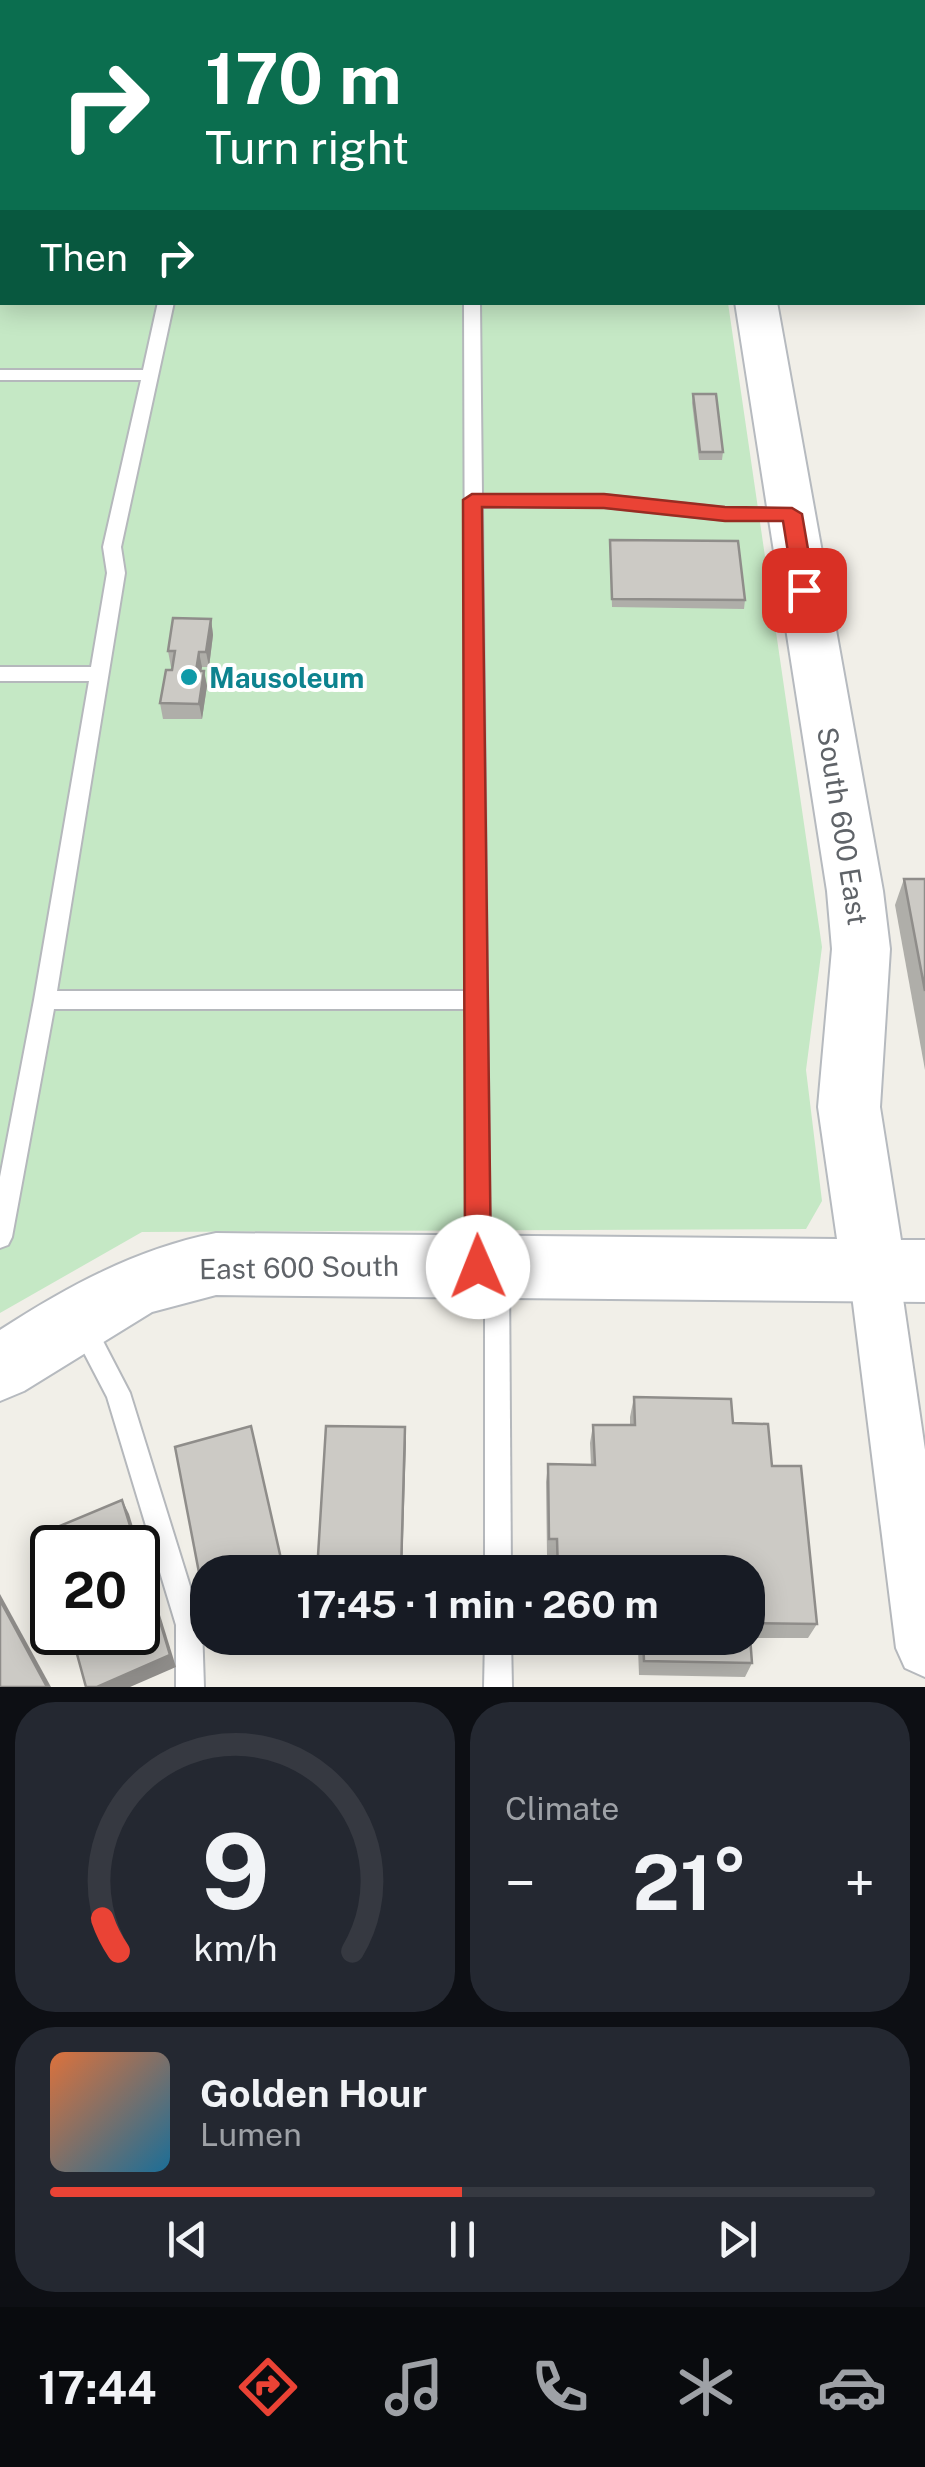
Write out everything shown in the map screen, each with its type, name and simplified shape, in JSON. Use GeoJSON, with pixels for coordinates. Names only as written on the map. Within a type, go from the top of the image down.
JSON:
{"type":"FeatureCollection","features":[{"type":"Feature","properties":{"kind":"street","name":"South 600 East"},"geometry":{"type":"LineString","coordinates":[[757,305],[856,890],[861,948],[849,1107],[899,1271],[925,1648]]}},
{"type":"Feature","properties":{"kind":"street","name":"East 600 South"},"geometry":{"type":"LineString","coordinates":[[0,1368],[77,1318],[155,1276],[216,1264],[899,1271]]}},
{"type":"Feature","properties":{"kind":"lane"},"geometry":{"type":"LineString","coordinates":[[0,1237],[46,1000],[116,573],[112,547],[165,305]]}},
{"type":"Feature","properties":{"kind":"lane"},"geometry":{"type":"LineString","coordinates":[[472,305],[475,1000],[497,1555]]}},
{"type":"Feature","properties":{"kind":"lane"},"geometry":{"type":"LineString","coordinates":[[0,375],[147,375]]}},
{"type":"Feature","properties":{"kind":"lane"},"geometry":{"type":"LineString","coordinates":[[472,500],[604,501],[725,514],[792,514]]}},
{"type":"Feature","properties":{"kind":"lane"},"geometry":{"type":"LineString","coordinates":[[0,674],[98,674]]}},
{"type":"Feature","properties":{"kind":"lane"},"geometry":{"type":"LineString","coordinates":[[46,1000],[475,1000]]}},
{"type":"Feature","properties":{"kind":"lane"},"geometry":{"type":"LineString","coordinates":[[77,1318],[118,1394],[188,1625],[190,1687]]}},
{"type":"Feature","properties":{"kind":"lane"},"geometry":{"type":"LineString","coordinates":[[498,1655],[498,1687]]}},
{"type":"Feature","properties":{"kind":"green space"},"geometry":{"type":"Polygon","coordinates":[[[0,305],[728,305],[822,947],[806,1070],[822,1201],[806,1229],[142,1232],[0,1313],[0,305]]]}},
{"type":"Feature","properties":{"kind":"building"},"geometry":{"type":"Polygon","coordinates":[[[693,394],[716,394],[723,452],[700,452],[693,394]]]}},
{"type":"Feature","properties":{"kind":"building"},"geometry":{"type":"Polygon","coordinates":[[[610,540],[738,541],[745,600],[612,599],[610,540]]]}},
{"type":"Feature","properties":{"kind":"building","name":"Mausoleum"},"geometry":{"type":"Polygon","coordinates":[[[173,618],[211,619],[206,652],[199,652],[196,671],[204,671],[199,704],[160,703],[166,670],[172,670],[175,651],[168,651],[173,618]]]}},
{"type":"Feature","properties":{"kind":"building"},"geometry":{"type":"Polygon","coordinates":[[[904,879],[925,879],[925,991],[904,879]]]}},
{"type":"Feature","properties":{"kind":"building"},"geometry":{"type":"Polygon","coordinates":[[[634,1397],[731,1399],[733,1423],[768,1424],[772,1466],[801,1466],[817,1624],[765,1623],[765,1555],[557,1555],[557,1539],[549,1539],[548,1464],[595,1465],[593,1425],[635,1425],[634,1397]]]}},
{"type":"Feature","properties":{"kind":"building"},"geometry":{"type":"Polygon","coordinates":[[[251,1426],[280,1555],[196,1555],[175,1447],[251,1426]]]}},
{"type":"Feature","properties":{"kind":"building"},"geometry":{"type":"Polygon","coordinates":[[[326,1426],[405,1427],[401,1555],[318,1555],[326,1426]]]}},
{"type":"Feature","properties":{"kind":"building"},"geometry":{"type":"Polygon","coordinates":[[[122,1500],[130,1525],[62,1525],[122,1500]]]}},
{"type":"Feature","properties":{"kind":"building"},"geometry":{"type":"Polygon","coordinates":[[[0,1600],[47,1687],[0,1687],[0,1600]]]}},
{"type":"Feature","properties":{"kind":"building"},"geometry":{"type":"Polygon","coordinates":[[[160,1622],[170,1655],[97,1687],[86,1687],[77,1655],[160,1655],[160,1622]]]}},
{"type":"Feature","properties":{"kind":"building"},"geometry":{"type":"Polygon","coordinates":[[[644,1655],[751,1655],[752,1663],[644,1661],[644,1655]]]}},
{"type":"Feature","properties":{"kind":"place","name":"Mausoleum"},"geometry":{"type":"Point","coordinates":[189,677]}},
{"type":"Feature","properties":{"kind":"route"},"geometry":{"type":"LineString","coordinates":[[478,1267],[472,500],[604,501],[725,514],[792,514],[804,590]]}}]}
